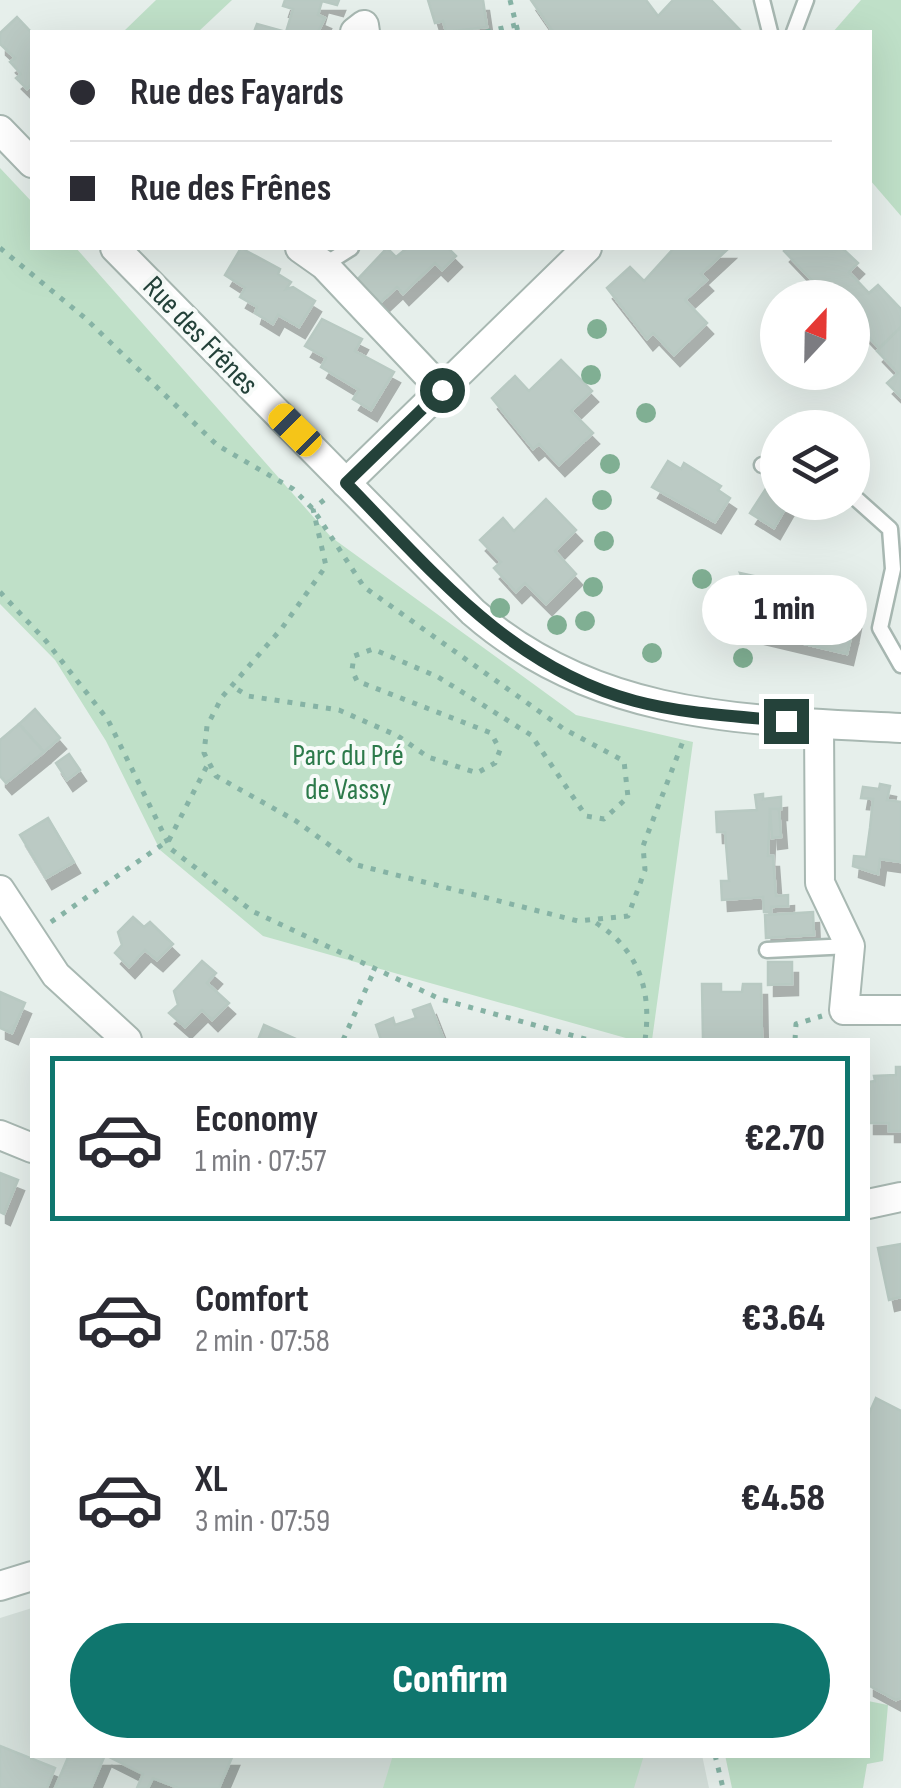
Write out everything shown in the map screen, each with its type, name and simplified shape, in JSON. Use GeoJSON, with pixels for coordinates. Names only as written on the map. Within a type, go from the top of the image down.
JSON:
{"type":"FeatureCollection","features":[{"type":"Feature","properties":{"kind":"street"},"geometry":{"type":"LineString","coordinates":[[0,130],[30,161]]}},
{"type":"Feature","properties":{"kind":"street","name":"Rue des Frênes"},"geometry":{"type":"LineString","coordinates":[[117,250],[472,612],[521,650],[606,692],[689,712],[901,728]]}},
{"type":"Feature","properties":{"kind":"street"},"geometry":{"type":"LineString","coordinates":[[303,250],[324,265],[442,390]]}},
{"type":"Feature","properties":{"kind":"street"},"geometry":{"type":"LineString","coordinates":[[346,483],[585,250]]}},
{"type":"Feature","properties":{"kind":"street"},"geometry":{"type":"LineString","coordinates":[[819,724],[820,883],[850,946],[844,1010],[901,1010]]}},
{"type":"Feature","properties":{"kind":"street"},"geometry":{"type":"LineString","coordinates":[[0,890],[56,974],[125,1038]]}},
{"type":"Feature","properties":{"kind":"street"},"geometry":{"type":"LineString","coordinates":[[0,1135],[30,1147]]}},
{"type":"Feature","properties":{"kind":"street"},"geometry":{"type":"LineString","coordinates":[[870,1204],[901,1197]]}},
{"type":"Feature","properties":{"kind":"street"},"geometry":{"type":"LineString","coordinates":[[0,1586],[30,1577]]}},
{"type":"Feature","properties":{"kind":"lane"},"geometry":{"type":"LineString","coordinates":[[762,0],[770,30]]}},
{"type":"Feature","properties":{"kind":"lane"},"geometry":{"type":"LineString","coordinates":[[795,30],[806,0]]}},
{"type":"Feature","properties":{"kind":"lane"},"geometry":{"type":"LineString","coordinates":[[324,265],[349,250]]}},
{"type":"Feature","properties":{"kind":"lane"},"geometry":{"type":"LineString","coordinates":[[870,511],[890,529],[892,569],[880,628],[901,665]]}},
{"type":"Feature","properties":{"kind":"lane"},"geometry":{"type":"LineString","coordinates":[[767,950],[850,946]]}},
{"type":"Feature","properties":{"kind":"path"},"geometry":{"type":"LineString","coordinates":[[510,0],[517,29]]}},
{"type":"Feature","properties":{"kind":"path"},"geometry":{"type":"LineString","coordinates":[[0,248],[85,318],[218,446],[292,489],[312,509],[364,587],[564,729],[624,762],[628,797],[604,819],[586,816],[531,735],[438,677],[373,650],[354,656],[352,670],[357,681],[491,733],[500,750],[495,764],[477,773],[428,758],[398,736],[339,710],[248,696],[232,686]]}},
{"type":"Feature","properties":{"kind":"path"},"geometry":{"type":"LineString","coordinates":[[312,509],[346,483]]}},
{"type":"Feature","properties":{"kind":"path"},"geometry":{"type":"LineString","coordinates":[[312,509],[326,566],[282,628],[232,686],[206,726],[204,753],[216,776],[296,821],[357,865],[489,902],[594,922],[628,916],[645,870],[643,846],[682,750],[689,712]]}},
{"type":"Feature","properties":{"kind":"path"},"geometry":{"type":"LineString","coordinates":[[0,592],[46,641],[108,720],[171,849],[252,911],[374,971],[440,999],[582,1038]]}},
{"type":"Feature","properties":{"kind":"path"},"geometry":{"type":"LineString","coordinates":[[30,938],[112,875],[169,840],[209,762]]}},
{"type":"Feature","properties":{"kind":"path"},"geometry":{"type":"LineString","coordinates":[[594,922],[614,935],[644,976],[648,1015],[645,1038]]}},
{"type":"Feature","properties":{"kind":"path"},"geometry":{"type":"LineString","coordinates":[[344,1038],[374,971]]}},
{"type":"Feature","properties":{"kind":"path"},"geometry":{"type":"LineString","coordinates":[[795,1038],[796,1024],[844,1010]]}},
{"type":"Feature","properties":{"kind":"path"},"geometry":{"type":"LineString","coordinates":[[716,1758],[723,1788]]}},
{"type":"Feature","properties":{"kind":"shaded area"},"geometry":{"type":"Polygon","coordinates":[[[30,1609],[30,1758],[703,1758],[709,1788],[0,1788],[0,1618],[30,1609]]]}},
{"type":"Feature","properties":{"kind":"green space"},"geometry":{"type":"Polygon","coordinates":[[[156,0],[232,0],[200,30],[125,30],[156,0]]]}},
{"type":"Feature","properties":{"kind":"green space"},"geometry":{"type":"Polygon","coordinates":[[[861,0],[901,0],[901,216],[872,182],[872,30],[835,30],[861,0]]]}},
{"type":"Feature","properties":{"kind":"green space","name":"Parc du Pré de Vassy"},"geometry":{"type":"Polygon","coordinates":[[[0,168],[30,200],[30,250],[78,250],[331,537],[576,715],[693,742],[652,1038],[626,1038],[263,936],[160,850],[106,741],[55,660],[0,604],[0,168]]]}},
{"type":"Feature","properties":{"kind":"green space"},"geometry":{"type":"Polygon","coordinates":[[[870,1701],[888,1705],[883,1761],[867,1764],[863,1788],[732,1788],[726,1758],[870,1758],[870,1701]]]}},
{"type":"Feature","properties":{"kind":"green space"},"geometry":{"type":"Polygon","coordinates":[[[392,1758],[643,1758],[634,1788],[383,1788],[392,1758]]]}},
{"type":"Feature","properties":{"kind":"building"},"geometry":{"type":"Polygon","coordinates":[[[285,0],[339,0],[337,5],[322,1],[318,15],[325,18],[319,30],[287,30],[293,9],[283,6],[285,0]]]}},
{"type":"Feature","properties":{"kind":"building"},"geometry":{"type":"Polygon","coordinates":[[[428,0],[483,0],[487,27],[445,30],[443,21],[435,23],[428,0]]]}},
{"type":"Feature","properties":{"kind":"building"},"geometry":{"type":"Polygon","coordinates":[[[531,0],[646,0],[658,16],[673,0],[711,0],[740,30],[552,30],[531,0]]]}},
{"type":"Feature","properties":{"kind":"building"},"geometry":{"type":"Polygon","coordinates":[[[17,17],[30,31],[27,89],[16,78],[21,74],[10,62],[15,58],[0,44],[0,33],[17,17]]]}},
{"type":"Feature","properties":{"kind":"building"},"geometry":{"type":"Polygon","coordinates":[[[257,24],[279,30],[255,30],[257,24]]]}},
{"type":"Feature","properties":{"kind":"building"},"geometry":{"type":"Polygon","coordinates":[[[240,250],[245,250],[280,269],[278,274],[291,282],[286,289],[293,287],[315,301],[299,327],[278,315],[273,324],[255,313],[257,307],[240,297],[245,288],[225,275],[240,250]]]}},
{"type":"Feature","properties":{"kind":"building"},"geometry":{"type":"Polygon","coordinates":[[[385,250],[396,257],[405,250],[450,250],[456,256],[442,270],[435,263],[403,294],[397,287],[379,304],[356,281],[385,250]]]}},
{"type":"Feature","properties":{"kind":"building"},"geometry":{"type":"Polygon","coordinates":[[[672,250],[727,250],[701,274],[707,280],[685,300],[707,323],[674,355],[653,333],[647,339],[607,288],[630,267],[644,281],[672,250]]]}},
{"type":"Feature","properties":{"kind":"building"},"geometry":{"type":"Polygon","coordinates":[[[785,250],[844,250],[858,263],[849,272],[857,280],[812,280],[785,250]]]}},
{"type":"Feature","properties":{"kind":"building"},"geometry":{"type":"Polygon","coordinates":[[[878,285],[901,309],[901,327],[879,348],[870,339],[870,292],[878,285]]]}},
{"type":"Feature","properties":{"kind":"building"},"geometry":{"type":"Polygon","coordinates":[[[322,319],[362,339],[355,351],[394,372],[371,410],[353,399],[359,390],[321,367],[326,358],[305,346],[322,319]]]}},
{"type":"Feature","properties":{"kind":"building"},"geometry":{"type":"Polygon","coordinates":[[[901,327],[901,397],[887,383],[898,373],[877,351],[901,327]]]}},
{"type":"Feature","properties":{"kind":"building"},"geometry":{"type":"Polygon","coordinates":[[[561,360],[592,391],[571,411],[593,433],[559,465],[539,444],[533,449],[492,398],[515,376],[529,391],[561,360]]]}},
{"type":"Feature","properties":{"kind":"building"},"geometry":{"type":"Polygon","coordinates":[[[668,461],[681,469],[684,463],[721,486],[718,490],[730,498],[715,522],[652,487],[668,461]]]}},
{"type":"Feature","properties":{"kind":"building"},"geometry":{"type":"Polygon","coordinates":[[[760,498],[760,519],[750,513],[760,498]]]}},
{"type":"Feature","properties":{"kind":"building"},"geometry":{"type":"Polygon","coordinates":[[[546,499],[576,530],[555,551],[576,574],[546,604],[525,583],[516,592],[494,568],[501,562],[480,540],[503,518],[514,531],[546,499]]]}},
{"type":"Feature","properties":{"kind":"building"},"geometry":{"type":"Polygon","coordinates":[[[761,520],[779,520],[774,528],[761,520]]]}},
{"type":"Feature","properties":{"kind":"building"},"geometry":{"type":"Polygon","coordinates":[[[740,573],[772,580],[768,598],[839,615],[835,629],[852,633],[847,654],[733,627],[743,580],[740,573]]]}},
{"type":"Feature","properties":{"kind":"building"},"geometry":{"type":"Polygon","coordinates":[[[839,615],[855,618],[852,633],[835,629],[839,615]]]}},
{"type":"Feature","properties":{"kind":"building"},"geometry":{"type":"Polygon","coordinates":[[[35,709],[60,738],[44,752],[19,724],[35,709]]]}},
{"type":"Feature","properties":{"kind":"building"},"geometry":{"type":"Polygon","coordinates":[[[19,724],[44,752],[6,783],[0,776],[0,740],[19,724]]]}},
{"type":"Feature","properties":{"kind":"building"},"geometry":{"type":"Polygon","coordinates":[[[69,754],[80,770],[67,780],[56,763],[69,754]]]}},
{"type":"Feature","properties":{"kind":"building"},"geometry":{"type":"Polygon","coordinates":[[[880,784],[890,786],[887,800],[901,802],[901,862],[880,859],[878,874],[853,866],[854,856],[866,857],[870,828],[873,799],[861,798],[863,787],[879,789],[880,784]]]}},
{"type":"Feature","properties":{"kind":"building"},"geometry":{"type":"Polygon","coordinates":[[[763,794],[763,799],[781,797],[781,809],[770,809],[768,856],[773,856],[776,896],[788,895],[788,906],[771,907],[771,912],[764,912],[763,897],[722,900],[721,881],[729,881],[725,832],[717,832],[716,812],[757,810],[755,795],[763,794]]]}},
{"type":"Feature","properties":{"kind":"building"},"geometry":{"type":"Polygon","coordinates":[[[770,809],[779,809],[781,837],[772,838],[770,809]]]}},
{"type":"Feature","properties":{"kind":"building"},"geometry":{"type":"Polygon","coordinates":[[[48,818],[74,862],[46,878],[20,835],[48,818]]]}},
{"type":"Feature","properties":{"kind":"building"},"geometry":{"type":"Polygon","coordinates":[[[813,912],[814,935],[766,938],[765,915],[813,912]]]}},
{"type":"Feature","properties":{"kind":"building"},"geometry":{"type":"Polygon","coordinates":[[[133,917],[144,927],[150,922],[173,944],[157,960],[145,950],[129,967],[115,953],[122,945],[118,932],[133,917]]]}},
{"type":"Feature","properties":{"kind":"building"},"geometry":{"type":"Polygon","coordinates":[[[202,961],[216,973],[207,983],[229,1003],[212,1020],[202,1010],[185,1027],[169,1013],[178,1005],[174,991],[202,961]]]}},
{"type":"Feature","properties":{"kind":"building"},"geometry":{"type":"Polygon","coordinates":[[[768,962],[792,962],[792,984],[768,985],[768,962]]]}},
{"type":"Feature","properties":{"kind":"building"},"geometry":{"type":"Polygon","coordinates":[[[702,984],[721,984],[721,992],[742,992],[743,984],[761,984],[762,1038],[703,1038],[702,984]]]}},
{"type":"Feature","properties":{"kind":"building"},"geometry":{"type":"Polygon","coordinates":[[[0,992],[25,1003],[12,1033],[0,1028],[0,992]]]}},
{"type":"Feature","properties":{"kind":"building"},"geometry":{"type":"Polygon","coordinates":[[[430,1004],[443,1038],[380,1038],[376,1025],[393,1018],[395,1025],[416,1018],[413,1010],[430,1004]]]}},
{"type":"Feature","properties":{"kind":"building"},"geometry":{"type":"Polygon","coordinates":[[[264,1025],[293,1038],[259,1038],[264,1025]]]}},
{"type":"Feature","properties":{"kind":"building"},"geometry":{"type":"Polygon","coordinates":[[[896,1067],[901,1067],[901,1131],[889,1131],[889,1123],[870,1123],[870,1082],[875,1081],[874,1076],[896,1075],[896,1067]]]}},
{"type":"Feature","properties":{"kind":"building"},"geometry":{"type":"Polygon","coordinates":[[[0,1173],[18,1180],[4,1214],[0,1212],[0,1173]]]}},
{"type":"Feature","properties":{"kind":"building"},"geometry":{"type":"Polygon","coordinates":[[[901,1244],[901,1297],[889,1300],[878,1248],[901,1244]]]}},
{"type":"Feature","properties":{"kind":"building"},"geometry":{"type":"Polygon","coordinates":[[[876,1398],[901,1411],[901,1698],[896,1700],[870,1686],[870,1412],[876,1398]]]}},
{"type":"Feature","properties":{"kind":"building"},"geometry":{"type":"Polygon","coordinates":[[[0,1746],[55,1768],[47,1788],[0,1788],[0,1746]]]}},
{"type":"Feature","properties":{"kind":"building"},"geometry":{"type":"Polygon","coordinates":[[[68,1758],[104,1758],[91,1788],[55,1788],[68,1758]]]}},
{"type":"Feature","properties":{"kind":"building"},"geometry":{"type":"Polygon","coordinates":[[[111,1758],[232,1758],[219,1788],[178,1788],[153,1778],[148,1788],[137,1788],[143,1774],[111,1758]]]}},
{"type":"Feature","properties":{"kind":"route"},"geometry":{"type":"LineString","coordinates":[[442,390],[346,483],[472,612],[521,650],[606,692],[689,712],[786,721]]}}]}
